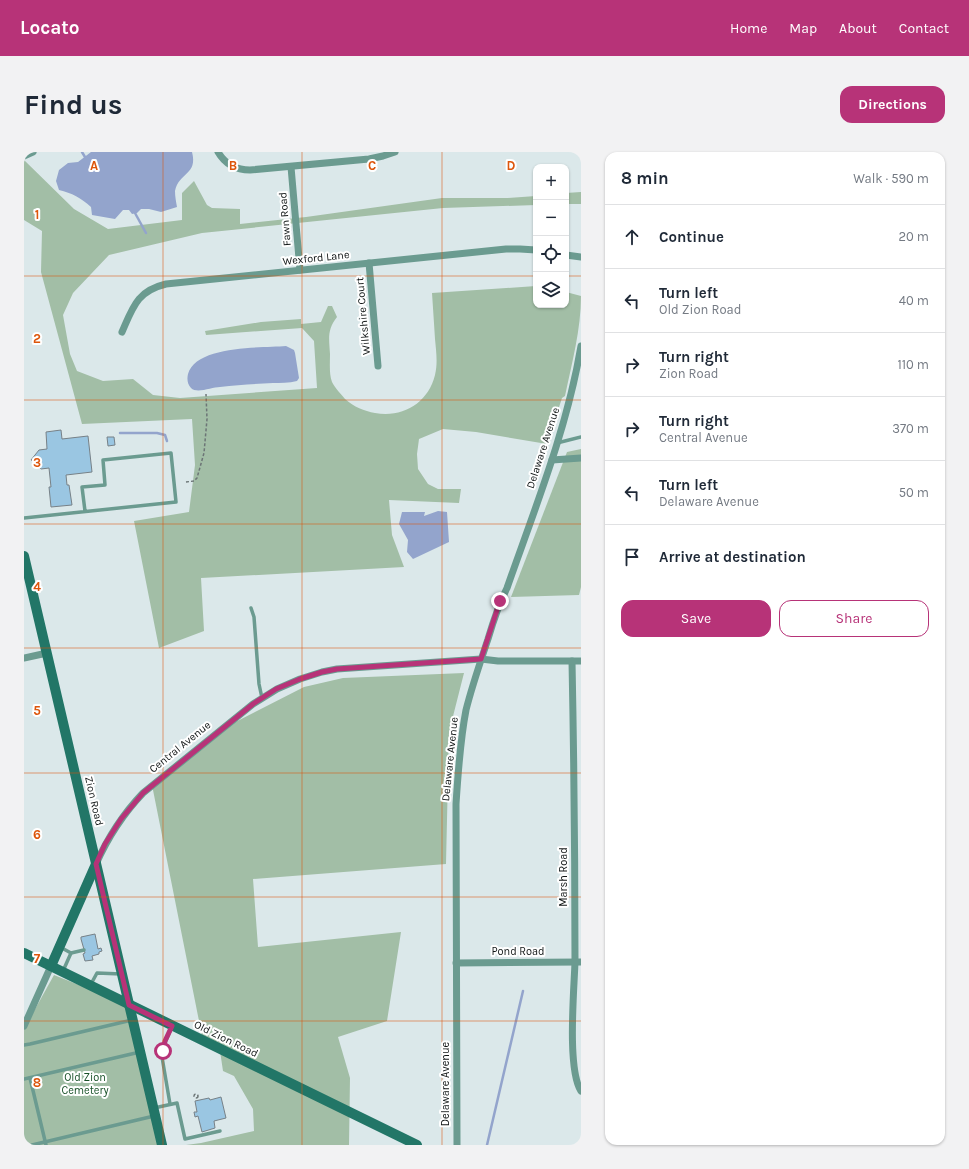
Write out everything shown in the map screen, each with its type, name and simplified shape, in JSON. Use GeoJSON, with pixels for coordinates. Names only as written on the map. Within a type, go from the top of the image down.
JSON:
{"type":"FeatureCollection","features":[{"type":"Feature","properties":{"kind":"street"},"geometry":{"type":"LineString","coordinates":[[24,156],[33,152]]}},
{"type":"Feature","properties":{"kind":"street"},"geometry":{"type":"LineString","coordinates":[[218,152],[227,162],[243,170],[291,167],[379,157],[395,152]]}},
{"type":"Feature","properties":{"kind":"street","name":"Fawn Road"},"geometry":{"type":"LineString","coordinates":[[291,167],[300,270]]}},
{"type":"Feature","properties":{"kind":"street","name":"Wexford Lane"},"geometry":{"type":"LineString","coordinates":[[122,332],[133,306],[146,292],[158,286],[173,283],[513,249],[533,250]]}},
{"type":"Feature","properties":{"kind":"street"},"geometry":{"type":"LineString","coordinates":[[569,255],[581,257]]}},
{"type":"Feature","properties":{"kind":"street","name":"Wilkshire Court"},"geometry":{"type":"LineString","coordinates":[[369,263],[378,366]]}},
{"type":"Feature","properties":{"kind":"street","name":"Delaware Avenue"},"geometry":{"type":"LineString","coordinates":[[456,1145],[456,804],[466,710],[500,601],[507,588],[552,460],[579,373],[581,346]]}},
{"type":"Feature","properties":{"kind":"street"},"geometry":{"type":"LineString","coordinates":[[552,460],[581,458]]}},
{"type":"Feature","properties":{"kind":"street","name":"Zion Road"},"geometry":{"type":"LineString","coordinates":[[24,556],[162,1145]]}},
{"type":"Feature","properties":{"kind":"street"},"geometry":{"type":"LineString","coordinates":[[24,658],[47,653]]}},
{"type":"Feature","properties":{"kind":"street"},"geometry":{"type":"LineString","coordinates":[[481,659],[498,661],[581,661]]}},
{"type":"Feature","properties":{"kind":"street","name":"Central Avenue"},"geometry":{"type":"LineString","coordinates":[[24,1026],[96,864],[113,832],[126,813],[155,783],[262,698],[276,689],[300,679],[329,671],[365,667],[481,659]]}},
{"type":"Feature","properties":{"kind":"street","name":"Marsh Road"},"geometry":{"type":"LineString","coordinates":[[572,661],[577,762],[578,862],[578,962],[573,1057],[577,1085],[581,1091]]}},
{"type":"Feature","properties":{"kind":"street","name":"Old Zion Road"},"geometry":{"type":"LineString","coordinates":[[24,953],[417,1145]]}},
{"type":"Feature","properties":{"kind":"street","name":"Pond Road"},"geometry":{"type":"LineString","coordinates":[[456,963],[578,962]]}},
{"type":"Feature","properties":{"kind":"lane"},"geometry":{"type":"LineString","coordinates":[[557,442],[581,437]]}},
{"type":"Feature","properties":{"kind":"lane"},"geometry":{"type":"LineString","coordinates":[[24,518],[176,502],[171,453],[103,460],[105,485],[82,487],[84,511]]}},
{"type":"Feature","properties":{"kind":"lane"},"geometry":{"type":"LineString","coordinates":[[251,608],[254,617],[259,684],[262,698]]}},
{"type":"Feature","properties":{"kind":"lane"},"geometry":{"type":"LineString","coordinates":[[60,947],[71,953],[84,950]]}},
{"type":"Feature","properties":{"kind":"lane"},"geometry":{"type":"LineString","coordinates":[[62,972],[71,953]]}},
{"type":"Feature","properties":{"kind":"lane"},"geometry":{"type":"LineString","coordinates":[[90,986],[98,973],[122,974]]}},
{"type":"Feature","properties":{"kind":"lane"},"geometry":{"type":"LineString","coordinates":[[24,1045],[132,1020]]}},
{"type":"Feature","properties":{"kind":"lane"},"geometry":{"type":"LineString","coordinates":[[170,1104],[162,1057],[165,1041],[172,1026]]}},
{"type":"Feature","properties":{"kind":"lane"},"geometry":{"type":"LineString","coordinates":[[24,1079],[140,1052]]}},
{"type":"Feature","properties":{"kind":"lane"},"geometry":{"type":"LineString","coordinates":[[30,1078],[46,1144]]}},
{"type":"Feature","properties":{"kind":"lane"},"geometry":{"type":"LineString","coordinates":[[32,1145],[46,1144],[154,1112],[170,1104],[177,1103],[185,1139],[220,1131]]}},
{"type":"Feature","properties":{"kind":"path"},"geometry":{"type":"LineString","coordinates":[[186,482],[196,480],[204,453],[207,419],[206,394]]}},
{"type":"Feature","properties":{"kind":"path"},"geometry":{"type":"LineString","coordinates":[[190,1099],[194,1097]]}},
{"type":"Feature","properties":{"kind":"green space"},"geometry":{"type":"Polygon","coordinates":[[[24,160],[74,209],[108,229],[182,220],[182,193],[194,181],[207,205],[212,208],[240,209],[240,224],[306,217],[442,198],[508,198],[533,196],[533,205],[443,208],[202,233],[109,255],[73,293],[63,315],[70,354],[77,371],[103,381],[133,379],[153,395],[180,398],[317,388],[314,341],[302,328],[206,335],[205,331],[261,322],[301,319],[301,324],[321,322],[328,306],[332,306],[337,317],[329,334],[330,372],[332,382],[345,399],[352,404],[367,411],[385,414],[404,411],[413,406],[420,401],[432,385],[437,361],[432,293],[533,286],[533,308],[569,308],[569,293],[581,296],[576,346],[565,396],[562,398],[547,444],[476,432],[443,429],[419,439],[417,454],[418,469],[428,484],[438,489],[461,489],[459,503],[389,500],[392,535],[404,567],[201,578],[204,631],[159,648],[134,521],[189,512],[195,465],[192,419],[82,424],[41,272],[42,231],[24,220],[24,160]]]}},
{"type":"Feature","properties":{"kind":"green space"},"geometry":{"type":"Polygon","coordinates":[[[581,192],[581,204],[569,204],[569,193],[581,192]]]}},
{"type":"Feature","properties":{"kind":"green space"},"geometry":{"type":"Polygon","coordinates":[[[581,449],[581,587],[579,595],[511,597],[567,452],[581,449]]]}},
{"type":"Feature","properties":{"kind":"green space"},"geometry":{"type":"Polygon","coordinates":[[[464,673],[449,732],[446,864],[253,879],[258,947],[401,932],[387,1021],[338,1037],[350,1078],[349,1145],[186,1145],[254,1131],[253,1109],[234,1076],[223,1071],[220,1051],[203,1041],[152,785],[216,732],[304,687],[343,678],[464,673]]]}},
{"type":"Feature","properties":{"kind":"green space","name":"Old Zion Cemetery"},"geometry":{"type":"Polygon","coordinates":[[[54,975],[129,1005],[162,1145],[24,1145],[24,1029],[54,975]]]}},
{"type":"Feature","properties":{"kind":"water"},"geometry":{"type":"Polygon","coordinates":[[[91,152],[192,152],[193,160],[190,169],[177,185],[175,191],[177,207],[161,212],[141,209],[137,213],[132,214],[129,210],[123,210],[115,219],[92,215],[91,207],[84,201],[72,194],[59,190],[56,181],[59,170],[68,163],[78,162],[91,152]]]}},
{"type":"Feature","properties":{"kind":"water"},"geometry":{"type":"Polygon","coordinates":[[[286,346],[294,350],[295,353],[299,378],[297,381],[227,386],[201,390],[194,390],[189,385],[187,379],[188,374],[194,365],[203,358],[216,353],[231,350],[286,346]]]}},
{"type":"Feature","properties":{"kind":"water"},"geometry":{"type":"Polygon","coordinates":[[[438,511],[447,512],[449,542],[413,559],[407,552],[408,540],[399,524],[402,512],[425,512],[424,516],[438,511]]]}},
{"type":"Feature","properties":{"kind":"building"},"geometry":{"type":"Polygon","coordinates":[[[61,430],[62,439],[88,436],[92,472],[66,475],[72,505],[51,507],[49,468],[41,469],[31,460],[39,450],[47,449],[46,432],[61,430]]]}},
{"type":"Feature","properties":{"kind":"building"},"geometry":{"type":"Polygon","coordinates":[[[107,437],[114,437],[115,445],[108,446],[107,437]]]}},
{"type":"Feature","properties":{"kind":"building"},"geometry":{"type":"Polygon","coordinates":[[[95,934],[98,949],[101,948],[102,951],[99,952],[99,954],[92,956],[93,960],[85,961],[83,954],[85,953],[81,937],[95,934]]]}},
{"type":"Feature","properties":{"kind":"building"},"geometry":{"type":"Polygon","coordinates":[[[221,1097],[226,1118],[214,1121],[215,1128],[202,1132],[198,1116],[195,1117],[194,1112],[197,1112],[195,1101],[209,1098],[210,1100],[221,1097]]]}},
{"type":"Feature","properties":{"kind":"waterway"},"geometry":{"type":"LineString","coordinates":[[82,152],[85,157]]}},
{"type":"Feature","properties":{"kind":"waterway"},"geometry":{"type":"LineString","coordinates":[[135,213],[146,233]]}},
{"type":"Feature","properties":{"kind":"waterway"},"geometry":{"type":"LineString","coordinates":[[120,433],[157,433],[165,435],[167,441]]}},
{"type":"Feature","properties":{"kind":"waterway"},"geometry":{"type":"LineString","coordinates":[[487,1145],[523,991]]}},
{"type":"Feature","properties":{"kind":"route"},"geometry":{"type":"LineString","coordinates":[[163,1051],[165,1041],[172,1026],[129,1005],[96,864],[105,844],[121,819],[136,800],[149,788],[262,698],[287,684],[313,674],[337,669],[481,659],[500,601]]}}]}
